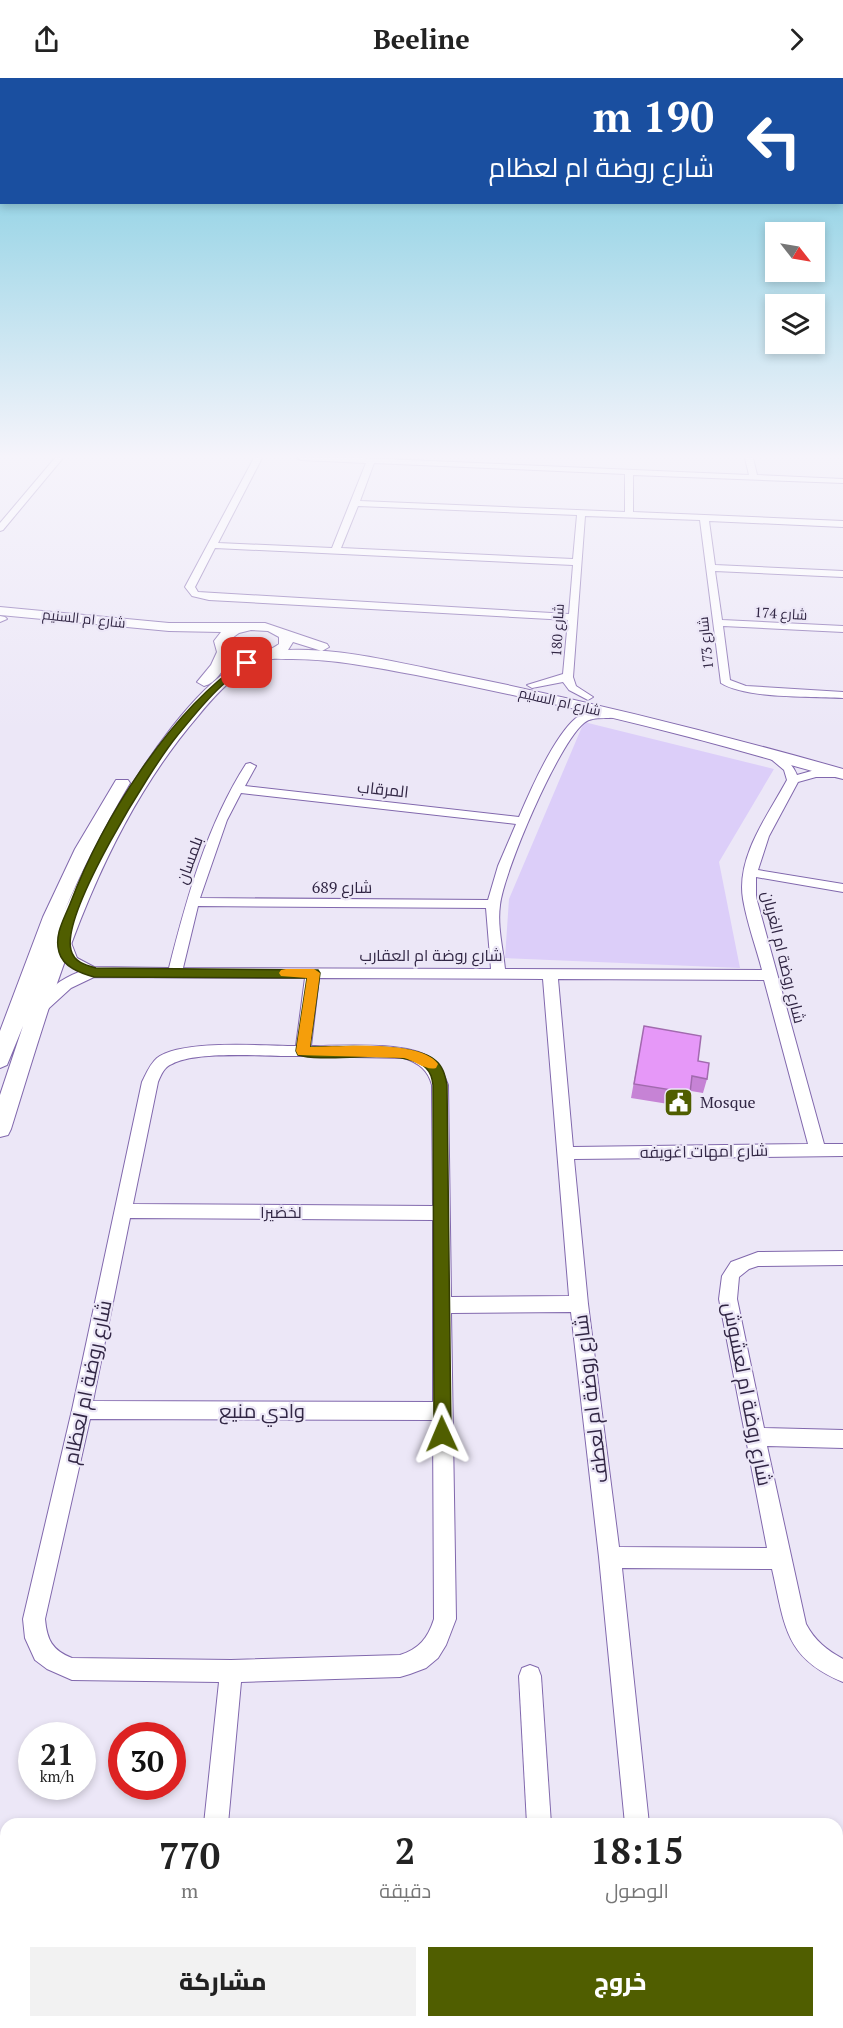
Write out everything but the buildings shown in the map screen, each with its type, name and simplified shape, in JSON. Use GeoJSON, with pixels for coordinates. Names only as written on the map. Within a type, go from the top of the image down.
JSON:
{"type":"FeatureCollection","features":[{"type":"Feature","properties":{"kind":"main road","name":"شارع ام السنيم"},"geometry":{"type":"LineString","coordinates":[[0,617],[169,627],[272,628],[325,648],[532,685],[746,735],[843,770]]}},
{"type":"Feature","properties":{"kind":"main road","name":"شارع ام السنيم"},"geometry":{"type":"LineString","coordinates":[[0,617],[165,633],[201,639],[241,657],[298,654],[335,657],[483,684],[560,701],[843,770]]}},
{"type":"Feature","properties":{"kind":"main road"},"geometry":{"type":"LineString","coordinates":[[0,1060],[56,904],[78,855],[158,732],[218,667],[224,636],[240,628]]}},
{"type":"Feature","properties":{"kind":"main road"},"geometry":{"type":"LineString","coordinates":[[0,1129],[63,938],[101,848],[129,798],[173,735],[222,680],[234,670],[286,645],[286,635]]}},
{"type":"Feature","properties":{"kind":"street"},"geometry":{"type":"LineString","coordinates":[[210,549],[190,587],[191,591],[201,596],[572,617]]}},
{"type":"Feature","properties":{"kind":"street"},"geometry":{"type":"LineString","coordinates":[[316,549],[576,562]]}},
{"type":"Feature","properties":{"kind":"street","name":"شارع 180"},"geometry":{"type":"LineString","coordinates":[[577,549],[570,664],[566,676],[569,685],[588,697]]}},
{"type":"Feature","properties":{"kind":"street","name":"شارع 173"},"geometry":{"type":"LineString","coordinates":[[708,549],[723,678],[728,684],[746,689],[843,695]]}},
{"type":"Feature","properties":{"kind":"street"},"geometry":{"type":"LineString","coordinates":[[710,568],[843,574]]}},
{"type":"Feature","properties":{"kind":"street","name":"شارع 174"},"geometry":{"type":"LineString","coordinates":[[717,623],[843,630]]}},
{"type":"Feature","properties":{"kind":"street","name":"شارع 180"},"geometry":{"type":"LineString","coordinates":[[532,685],[549,683],[566,676]]}},
{"type":"Feature","properties":{"kind":"street"},"geometry":{"type":"LineString","coordinates":[[560,701],[574,710],[578,721]]}},
{"type":"Feature","properties":{"kind":"street"},"geometry":{"type":"LineString","coordinates":[[498,973],[493,904],[503,870],[545,775],[578,721],[596,715],[617,714]]}},
{"type":"Feature","properties":{"kind":"street"},"geometry":{"type":"LineString","coordinates":[[771,754],[789,768],[793,780],[815,773],[843,770]]}},
{"type":"Feature","properties":{"kind":"street","name":"بلمسان"},"geometry":{"type":"LineString","coordinates":[[175,972],[192,902],[221,820],[250,766]]}},
{"type":"Feature","properties":{"kind":"street","name":"شارع روضة ام الغربان"},"geometry":{"type":"LineString","coordinates":[[793,780],[756,847],[749,872],[749,897],[817,1149]]}},
{"type":"Feature","properties":{"kind":"street","name":"المرقاب"},"geometry":{"type":"LineString","coordinates":[[237,789],[524,821]]}},
{"type":"Feature","properties":{"kind":"street"},"geometry":{"type":"LineString","coordinates":[[749,872],[843,888]]}},
{"type":"Feature","properties":{"kind":"street","name":"شارع 689"},"geometry":{"type":"LineString","coordinates":[[192,902],[493,904]]}},
{"type":"Feature","properties":{"kind":"street","name":"شارع روضة ام العقارب"},"geometry":{"type":"LineString","coordinates":[[63,938],[69,960],[82,969],[94,972],[769,975]]}},
{"type":"Feature","properties":{"kind":"street","name":"شارع روضة ام العقارب"},"geometry":{"type":"LineString","coordinates":[[38,1012],[60,986],[94,972]]}},
{"type":"Feature","properties":{"kind":"street"},"geometry":{"type":"LineString","coordinates":[[303,1051],[314,973]]}},
{"type":"Feature","properties":{"kind":"street","name":"شارع روضة ام لعطف"},"geometry":{"type":"LineString","coordinates":[[550,973],[579,1304],[610,1557],[636,1818]]}},
{"type":"Feature","properties":{"kind":"street","name":"شارع روضة ام لعظام"},"geometry":{"type":"LineString","coordinates":[[189,1052],[404,1053],[430,1063],[437,1072],[440,1085],[444,1619],[440,1636],[431,1652],[416,1662],[400,1666],[231,1671],[72,1669],[55,1663],[42,1652],[34,1638],[34,1619],[82,1410],[123,1210],[150,1082],[164,1060],[189,1052]]}},
{"type":"Feature","properties":{"kind":"street","name":"شارع امهات اغويفه"},"geometry":{"type":"LineString","coordinates":[[566,1153],[843,1150]]}},
{"type":"Feature","properties":{"kind":"street","name":"لخضيرا"},"geometry":{"type":"LineString","coordinates":[[123,1210],[440,1213]]}},
{"type":"Feature","properties":{"kind":"street","name":"شارع روضة ام لعشوش"},"geometry":{"type":"LineString","coordinates":[[843,1258],[758,1259],[745,1262],[734,1269],[728,1283],[728,1299],[780,1559],[796,1627],[805,1645],[822,1660],[843,1671]]}},
{"type":"Feature","properties":{"kind":"street"},"geometry":{"type":"LineString","coordinates":[[441,1305],[579,1304]]}},
{"type":"Feature","properties":{"kind":"street","name":"وادي منيع"},"geometry":{"type":"LineString","coordinates":[[82,1410],[442,1411]]}},
{"type":"Feature","properties":{"kind":"street"},"geometry":{"type":"LineString","coordinates":[[756,1437],[843,1439]]}},
{"type":"Feature","properties":{"kind":"street"},"geometry":{"type":"LineString","coordinates":[[610,1557],[780,1559]]}},
{"type":"Feature","properties":{"kind":"street"},"geometry":{"type":"LineString","coordinates":[[217,1818],[231,1671]]}},
{"type":"Feature","properties":{"kind":"street"},"geometry":{"type":"LineString","coordinates":[[530,1676],[539,1818]]}},
{"type":"Feature","properties":{"kind":"shaded area"},"geometry":{"type":"Polygon","coordinates":[[[584,722],[774,769],[719,862],[740,968],[505,958],[509,899],[584,722]]]}},
{"type":"Feature","properties":{"kind":"slow traffic"},"geometry":{"type":"LineString","coordinates":[[286,973],[314,973],[303,1051],[404,1053],[419,1057],[431,1064]]}},
{"type":"Feature","properties":{"kind":"place","name":"Mosque"},"geometry":{"type":"Point","coordinates":[679,1102]}},
{"type":"Feature","properties":{"kind":"route"},"geometry":{"type":"LineString","coordinates":[[247,663],[222,680],[203,700],[173,735],[129,798],[101,848],[80,895],[63,938],[66,954],[75,966],[94,972],[314,973],[303,1051],[404,1053],[430,1063],[437,1072],[440,1085],[442,1434]]}}]}
